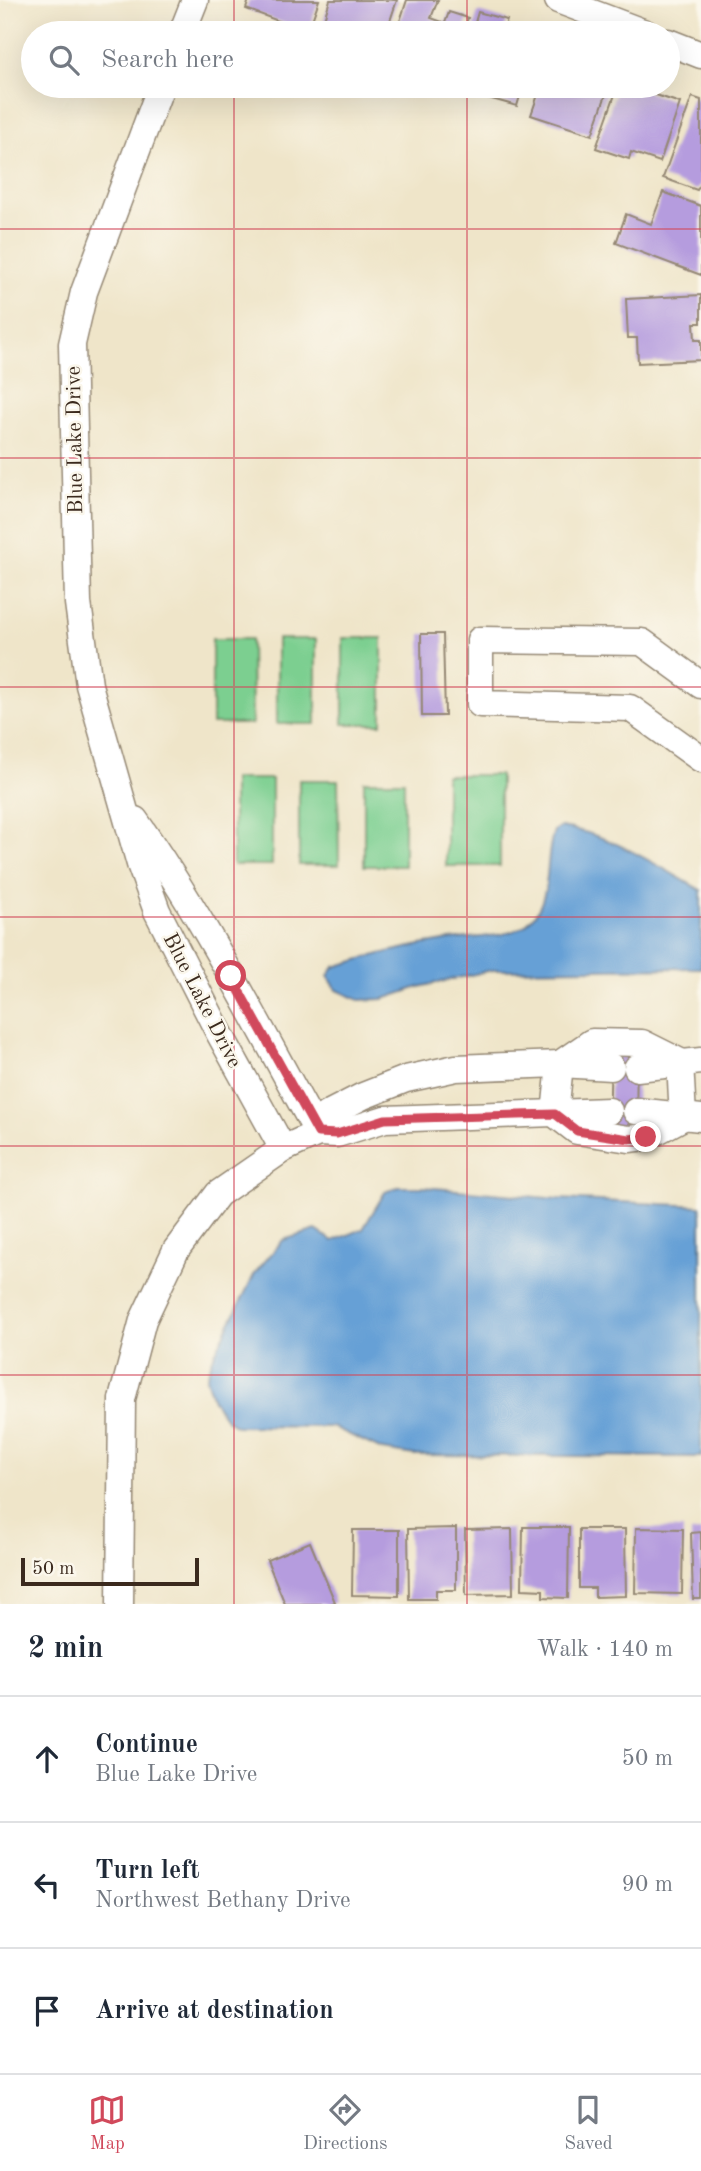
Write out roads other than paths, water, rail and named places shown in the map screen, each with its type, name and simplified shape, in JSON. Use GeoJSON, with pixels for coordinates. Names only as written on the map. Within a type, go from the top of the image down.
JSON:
{"type":"FeatureCollection","features":[{"type":"Feature","properties":{"kind":"street"},"geometry":{"type":"LineString","coordinates":[[187,21],[195,0]]}},
{"type":"Feature","properties":{"kind":"street"},"geometry":{"type":"LineString","coordinates":[[558,0],[613,21]]}},
{"type":"Feature","properties":{"kind":"street"},"geometry":{"type":"LineString","coordinates":[[680,47],[701,55]]}},
{"type":"Feature","properties":{"kind":"street","name":"Blue Lake Drive"},"geometry":{"type":"LineString","coordinates":[[157,98],[85,292],[72,344],[78,603],[89,685],[140,864],[157,911],[284,1149]]}},
{"type":"Feature","properties":{"kind":"street"},"geometry":{"type":"LineString","coordinates":[[701,685],[642,642],[480,640],[480,704],[630,708],[701,759]]}},
{"type":"Feature","properties":{"kind":"street","name":"Blue Lake Drive"},"geometry":{"type":"LineString","coordinates":[[124,805],[166,864],[196,913],[318,1133]]}},
{"type":"Feature","properties":{"kind":"street"},"geometry":{"type":"LineString","coordinates":[[199,994],[231,976]]}},
{"type":"Feature","properties":{"kind":"street"},"geometry":{"type":"LineString","coordinates":[[555,1114],[560,1064],[592,1042],[642,1043],[691,1061]]}},
{"type":"Feature","properties":{"kind":"street"},"geometry":{"type":"LineString","coordinates":[[637,1068],[691,1061]]}},
{"type":"Feature","properties":{"kind":"street"},"geometry":{"type":"LineString","coordinates":[[691,1061],[692,1117]]}},
{"type":"Feature","properties":{"kind":"street"},"geometry":{"type":"LineString","coordinates":[[318,1133],[326,1115],[363,1096],[406,1079],[456,1068],[560,1064],[611,1067]]}},
{"type":"Feature","properties":{"kind":"street"},"geometry":{"type":"LineString","coordinates":[[120,1604],[122,1399],[143,1320],[176,1250],[218,1194],[284,1149],[318,1133],[337,1134],[385,1119],[609,1111]]}},
{"type":"Feature","properties":{"kind":"street"},"geometry":{"type":"LineString","coordinates":[[636,1111],[692,1117]]}},
{"type":"Feature","properties":{"kind":"street"},"geometry":{"type":"LineString","coordinates":[[555,1114],[577,1131],[629,1139],[646,1137],[692,1117]]}},
{"type":"Feature","properties":{"kind":"water"},"geometry":{"type":"Polygon","coordinates":[[[561,827],[579,830],[615,844],[701,890],[701,968],[492,970],[419,987],[384,999],[359,1000],[337,990],[328,976],[334,967],[406,948],[497,935],[524,926],[537,912],[542,901],[551,840],[554,831],[561,827]]]}},
{"type":"Feature","properties":{"kind":"water"},"geometry":{"type":"Polygon","coordinates":[[[398,1187],[701,1206],[701,1457],[415,1455],[382,1450],[333,1427],[237,1426],[226,1419],[213,1400],[206,1378],[215,1353],[255,1273],[283,1240],[316,1230],[333,1241],[363,1229],[385,1192],[398,1187]]]}}]}
